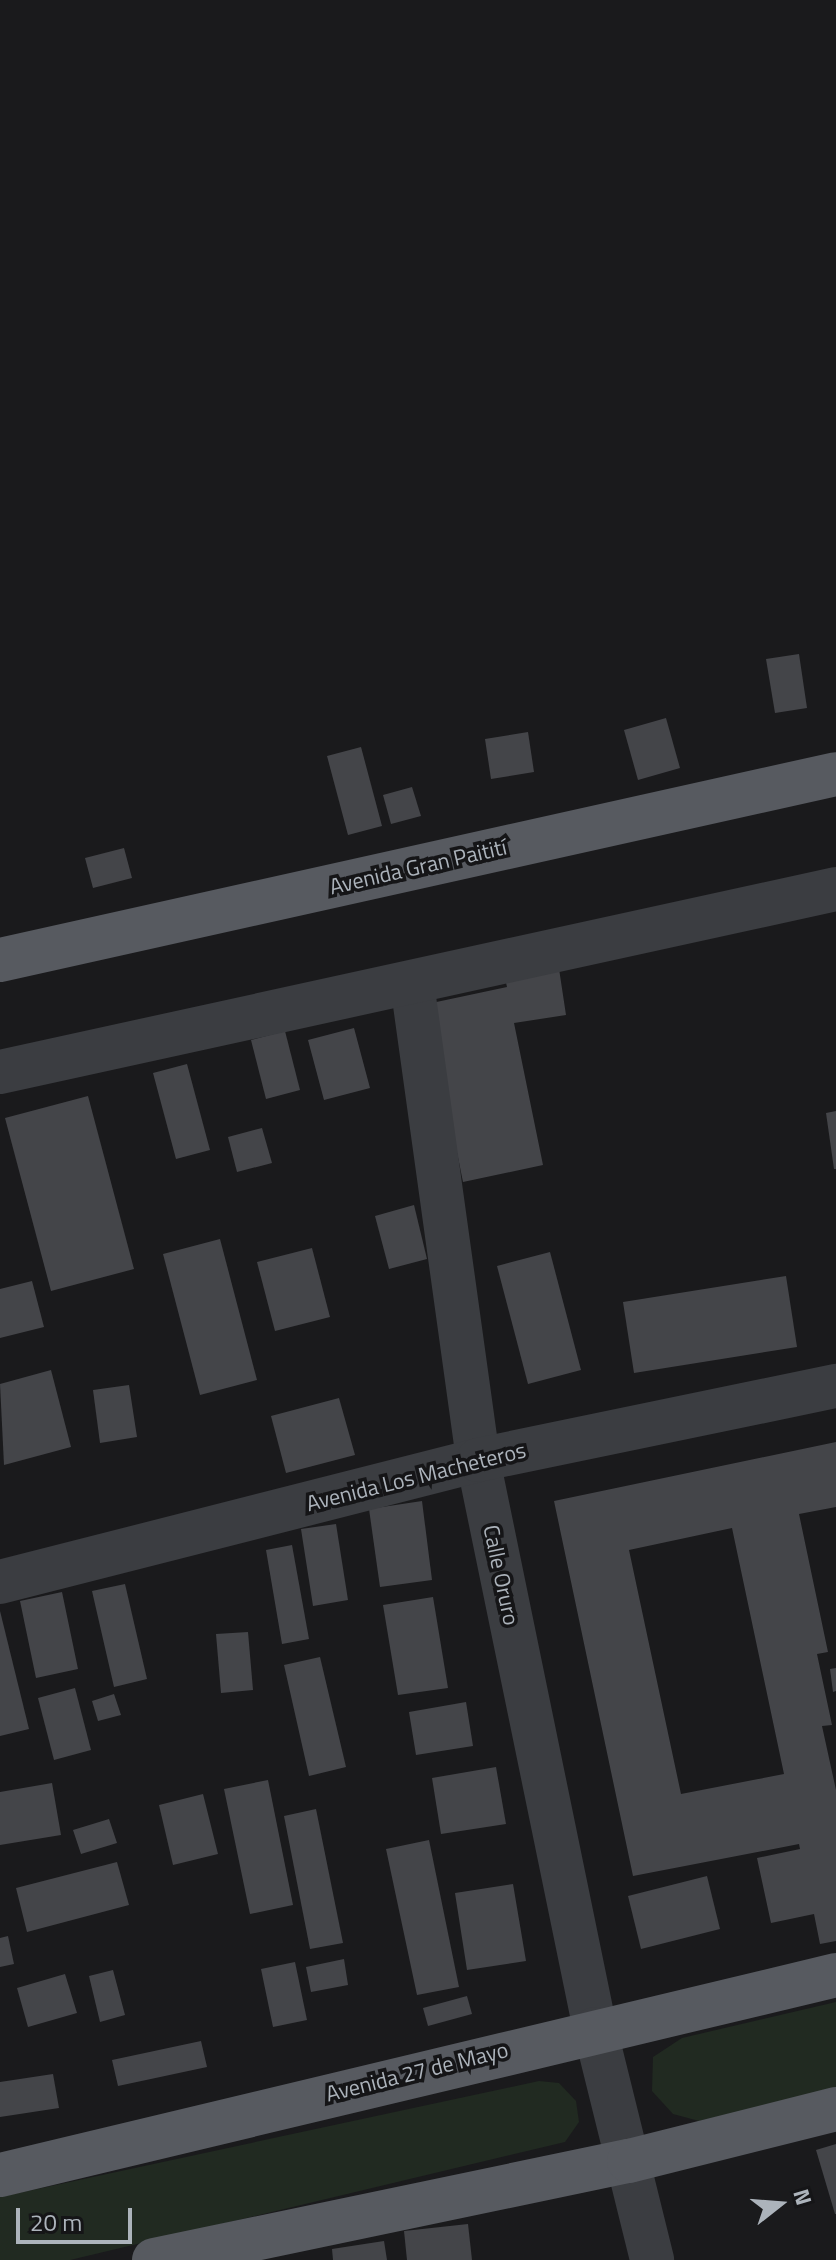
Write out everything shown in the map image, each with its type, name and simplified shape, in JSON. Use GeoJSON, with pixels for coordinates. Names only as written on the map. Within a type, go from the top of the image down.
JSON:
{"type":"FeatureCollection","features":[{"type":"Feature","properties":{"kind":"main road","name":"Avenida Gran Paitití"},"geometry":{"type":"LineString","coordinates":[[0,960],[836,774]]}},
{"type":"Feature","properties":{"kind":"main road","name":"Avenida 27 de Mayo"},"geometry":{"type":"LineString","coordinates":[[0,2175],[595,2029],[836,1975]]}},
{"type":"Feature","properties":{"kind":"main road"},"geometry":{"type":"LineString","coordinates":[[154,2260],[629,2161],[836,2109]]}},
{"type":"Feature","properties":{"kind":"street"},"geometry":{"type":"LineString","coordinates":[[0,1072],[836,889]]}},
{"type":"Feature","properties":{"kind":"street","name":"Calle Oruro"},"geometry":{"type":"LineString","coordinates":[[412,983],[478,1460],[595,2029],[652,2260]]}},
{"type":"Feature","properties":{"kind":"street","name":"Avenida Los Macheteros"},"geometry":{"type":"LineString","coordinates":[[0,1582],[478,1460],[836,1386]]}},
{"type":"Feature","properties":{"kind":"shaded area"},"geometry":{"type":"Polygon","coordinates":[[[836,2002],[836,2089],[699,2121],[673,2114],[652,2091],[653,2057],[682,2038],[836,2002]]]}},
{"type":"Feature","properties":{"kind":"shaded area"},"geometry":{"type":"Polygon","coordinates":[[[539,2081],[559,2083],[576,2101],[579,2122],[565,2142],[70,2260],[0,2260],[0,2197],[539,2081]]]}},
{"type":"Feature","properties":{"kind":"building"},"geometry":{"type":"Polygon","coordinates":[[[799,654],[807,708],[775,713],[766,659],[799,654]]]}},
{"type":"Feature","properties":{"kind":"building"},"geometry":{"type":"Polygon","coordinates":[[[666,718],[680,768],[638,780],[624,730],[666,718]]]}},
{"type":"Feature","properties":{"kind":"building"},"geometry":{"type":"Polygon","coordinates":[[[528,732],[534,772],[491,779],[485,739],[528,732]]]}},
{"type":"Feature","properties":{"kind":"building"},"geometry":{"type":"Polygon","coordinates":[[[361,747],[382,826],[348,835],[327,756],[361,747]]]}},
{"type":"Feature","properties":{"kind":"building"},"geometry":{"type":"Polygon","coordinates":[[[412,787],[421,816],[391,824],[383,795],[412,787]]]}},
{"type":"Feature","properties":{"kind":"building"},"geometry":{"type":"Polygon","coordinates":[[[124,848],[132,878],[93,888],[85,858],[124,848]]]}},
{"type":"Feature","properties":{"kind":"building"},"geometry":{"type":"Polygon","coordinates":[[[558,962],[566,1015],[514,1023],[543,1165],[463,1182],[427,1004],[507,987],[503,970],[558,962]]]}},
{"type":"Feature","properties":{"kind":"building"},"geometry":{"type":"Polygon","coordinates":[[[354,1028],[370,1088],[324,1100],[308,1040],[354,1028]]]}},
{"type":"Feature","properties":{"kind":"building"},"geometry":{"type":"Polygon","coordinates":[[[285,1031],[300,1090],[266,1099],[251,1040],[285,1031]]]}},
{"type":"Feature","properties":{"kind":"building"},"geometry":{"type":"Polygon","coordinates":[[[187,1064],[210,1150],[176,1159],[153,1073],[187,1064]]]}},
{"type":"Feature","properties":{"kind":"building"},"geometry":{"type":"Polygon","coordinates":[[[88,1096],[134,1269],[51,1291],[5,1118],[88,1096]]]}},
{"type":"Feature","properties":{"kind":"building"},"geometry":{"type":"Polygon","coordinates":[[[836,1111],[836,1169],[834,1169],[826,1113],[836,1111]]]}},
{"type":"Feature","properties":{"kind":"building"},"geometry":{"type":"Polygon","coordinates":[[[262,1128],[272,1163],[237,1172],[228,1137],[262,1128]]]}},
{"type":"Feature","properties":{"kind":"building"},"geometry":{"type":"Polygon","coordinates":[[[414,1205],[427,1259],[389,1269],[375,1216],[414,1205]]]}},
{"type":"Feature","properties":{"kind":"building"},"geometry":{"type":"Polygon","coordinates":[[[220,1239],[257,1380],[200,1395],[163,1254],[220,1239]]]}},
{"type":"Feature","properties":{"kind":"building"},"geometry":{"type":"Polygon","coordinates":[[[312,1248],[330,1317],[275,1331],[257,1262],[312,1248]]]}},
{"type":"Feature","properties":{"kind":"building"},"geometry":{"type":"Polygon","coordinates":[[[550,1252],[581,1370],[528,1384],[497,1266],[550,1252]]]}},
{"type":"Feature","properties":{"kind":"building"},"geometry":{"type":"Polygon","coordinates":[[[786,1276],[797,1347],[634,1373],[623,1302],[786,1276]]]}},
{"type":"Feature","properties":{"kind":"building"},"geometry":{"type":"Polygon","coordinates":[[[32,1281],[44,1327],[0,1338],[0,1289],[32,1281]]]}},
{"type":"Feature","properties":{"kind":"building"},"geometry":{"type":"Polygon","coordinates":[[[51,1370],[71,1447],[4,1465],[0,1384],[51,1370]]]}},
{"type":"Feature","properties":{"kind":"building"},"geometry":{"type":"Polygon","coordinates":[[[129,1385],[137,1437],[100,1443],[93,1390],[129,1385]]]}},
{"type":"Feature","properties":{"kind":"building"},"geometry":{"type":"Polygon","coordinates":[[[339,1398],[355,1455],[286,1473],[271,1416],[339,1398]]]}},
{"type":"Feature","properties":{"kind":"building"},"geometry":{"type":"Polygon","coordinates":[[[836,1442],[836,1507],[799,1514],[828,1652],[817,1654],[832,1725],[822,1726],[836,1790],[836,1941],[820,1944],[814,1914],[771,1923],[757,1858],[800,1849],[799,1844],[633,1876],[554,1501],[836,1442]],[[732,1528],[629,1550],[681,1794],[784,1774],[732,1528]]]}},
{"type":"Feature","properties":{"kind":"building"},"geometry":{"type":"Polygon","coordinates":[[[422,1501],[432,1580],[380,1587],[369,1509],[422,1501]]]}},
{"type":"Feature","properties":{"kind":"building"},"geometry":{"type":"Polygon","coordinates":[[[336,1524],[348,1600],[313,1606],[301,1529],[336,1524]]]}},
{"type":"Feature","properties":{"kind":"building"},"geometry":{"type":"Polygon","coordinates":[[[292,1545],[309,1639],[282,1644],[266,1550],[292,1545]]]}},
{"type":"Feature","properties":{"kind":"building"},"geometry":{"type":"Polygon","coordinates":[[[125,1584],[147,1679],[114,1687],[92,1591],[125,1584]]]}},
{"type":"Feature","properties":{"kind":"building"},"geometry":{"type":"Polygon","coordinates":[[[62,1592],[78,1669],[36,1678],[20,1601],[62,1592]]]}},
{"type":"Feature","properties":{"kind":"building"},"geometry":{"type":"Polygon","coordinates":[[[433,1597],[448,1688],[398,1695],[383,1605],[433,1597]]]}},
{"type":"Feature","properties":{"kind":"building"},"geometry":{"type":"Polygon","coordinates":[[[0,1611],[29,1729],[0,1736],[0,1611]]]}},
{"type":"Feature","properties":{"kind":"building"},"geometry":{"type":"Polygon","coordinates":[[[248,1632],[253,1690],[221,1693],[216,1634],[248,1632]]]}},
{"type":"Feature","properties":{"kind":"building"},"geometry":{"type":"Polygon","coordinates":[[[320,1657],[346,1767],[309,1776],[284,1665],[320,1657]]]}},
{"type":"Feature","properties":{"kind":"building"},"geometry":{"type":"Polygon","coordinates":[[[836,1668],[836,1691],[833,1692],[830,1669],[836,1668]]]}},
{"type":"Feature","properties":{"kind":"building"},"geometry":{"type":"Polygon","coordinates":[[[75,1688],[91,1750],[54,1760],[38,1698],[75,1688]]]}},
{"type":"Feature","properties":{"kind":"building"},"geometry":{"type":"Polygon","coordinates":[[[114,1694],[121,1715],[98,1721],[92,1701],[114,1694]]]}},
{"type":"Feature","properties":{"kind":"building"},"geometry":{"type":"Polygon","coordinates":[[[466,1702],[473,1746],[416,1755],[409,1712],[466,1702]]]}},
{"type":"Feature","properties":{"kind":"building"},"geometry":{"type":"Polygon","coordinates":[[[496,1767],[506,1824],[441,1834],[432,1778],[496,1767]]]}},
{"type":"Feature","properties":{"kind":"building"},"geometry":{"type":"Polygon","coordinates":[[[268,1780],[293,1905],[250,1914],[224,1789],[268,1780]]]}},
{"type":"Feature","properties":{"kind":"building"},"geometry":{"type":"Polygon","coordinates":[[[52,1783],[61,1835],[0,1845],[0,1792],[52,1783]]]}},
{"type":"Feature","properties":{"kind":"building"},"geometry":{"type":"Polygon","coordinates":[[[203,1794],[218,1854],[173,1865],[159,1805],[203,1794]]]}},
{"type":"Feature","properties":{"kind":"building"},"geometry":{"type":"Polygon","coordinates":[[[316,1809],[343,1943],[310,1949],[284,1816],[316,1809]]]}},
{"type":"Feature","properties":{"kind":"building"},"geometry":{"type":"Polygon","coordinates":[[[109,1819],[117,1843],[81,1854],[73,1830],[109,1819]]]}},
{"type":"Feature","properties":{"kind":"building"},"geometry":{"type":"Polygon","coordinates":[[[429,1840],[459,1987],[417,1995],[386,1849],[429,1840]]]}},
{"type":"Feature","properties":{"kind":"building"},"geometry":{"type":"Polygon","coordinates":[[[117,1862],[129,1905],[27,1932],[16,1888],[117,1862]]]}},
{"type":"Feature","properties":{"kind":"building"},"geometry":{"type":"Polygon","coordinates":[[[707,1876],[720,1929],[641,1949],[628,1896],[707,1876]]]}},
{"type":"Feature","properties":{"kind":"building"},"geometry":{"type":"Polygon","coordinates":[[[513,1884],[526,1961],[467,1970],[455,1893],[513,1884]]]}},
{"type":"Feature","properties":{"kind":"building"},"geometry":{"type":"Polygon","coordinates":[[[8,1936],[14,1964],[0,1967],[0,1938],[8,1936]]]}},
{"type":"Feature","properties":{"kind":"building"},"geometry":{"type":"Polygon","coordinates":[[[344,1959],[348,1985],[311,1992],[306,1967],[344,1959]]]}},
{"type":"Feature","properties":{"kind":"building"},"geometry":{"type":"Polygon","coordinates":[[[295,1962],[307,2020],[273,2027],[261,1969],[295,1962]]]}},
{"type":"Feature","properties":{"kind":"building"},"geometry":{"type":"Polygon","coordinates":[[[113,1970],[125,2015],[100,2022],[89,1976],[113,1970]]]}},
{"type":"Feature","properties":{"kind":"building"},"geometry":{"type":"Polygon","coordinates":[[[65,1974],[77,2013],[28,2027],[17,1988],[65,1974]]]}},
{"type":"Feature","properties":{"kind":"building"},"geometry":{"type":"Polygon","coordinates":[[[467,1996],[472,2014],[428,2026],[423,2008],[467,1996]]]}},
{"type":"Feature","properties":{"kind":"building"},"geometry":{"type":"Polygon","coordinates":[[[201,2041],[207,2067],[118,2086],[112,2060],[201,2041]]]}},
{"type":"Feature","properties":{"kind":"building"},"geometry":{"type":"Polygon","coordinates":[[[53,2074],[59,2108],[0,2117],[0,2082],[53,2074]]]}},
{"type":"Feature","properties":{"kind":"building"},"geometry":{"type":"Polygon","coordinates":[[[836,2144],[836,2214],[835,2214],[816,2150],[836,2144]]]}},
{"type":"Feature","properties":{"kind":"building"},"geometry":{"type":"Polygon","coordinates":[[[468,2224],[472,2260],[407,2260],[404,2231],[468,2224]]]}},
{"type":"Feature","properties":{"kind":"building"},"geometry":{"type":"Polygon","coordinates":[[[384,2241],[387,2260],[333,2260],[332,2249],[384,2241]]]}}]}
